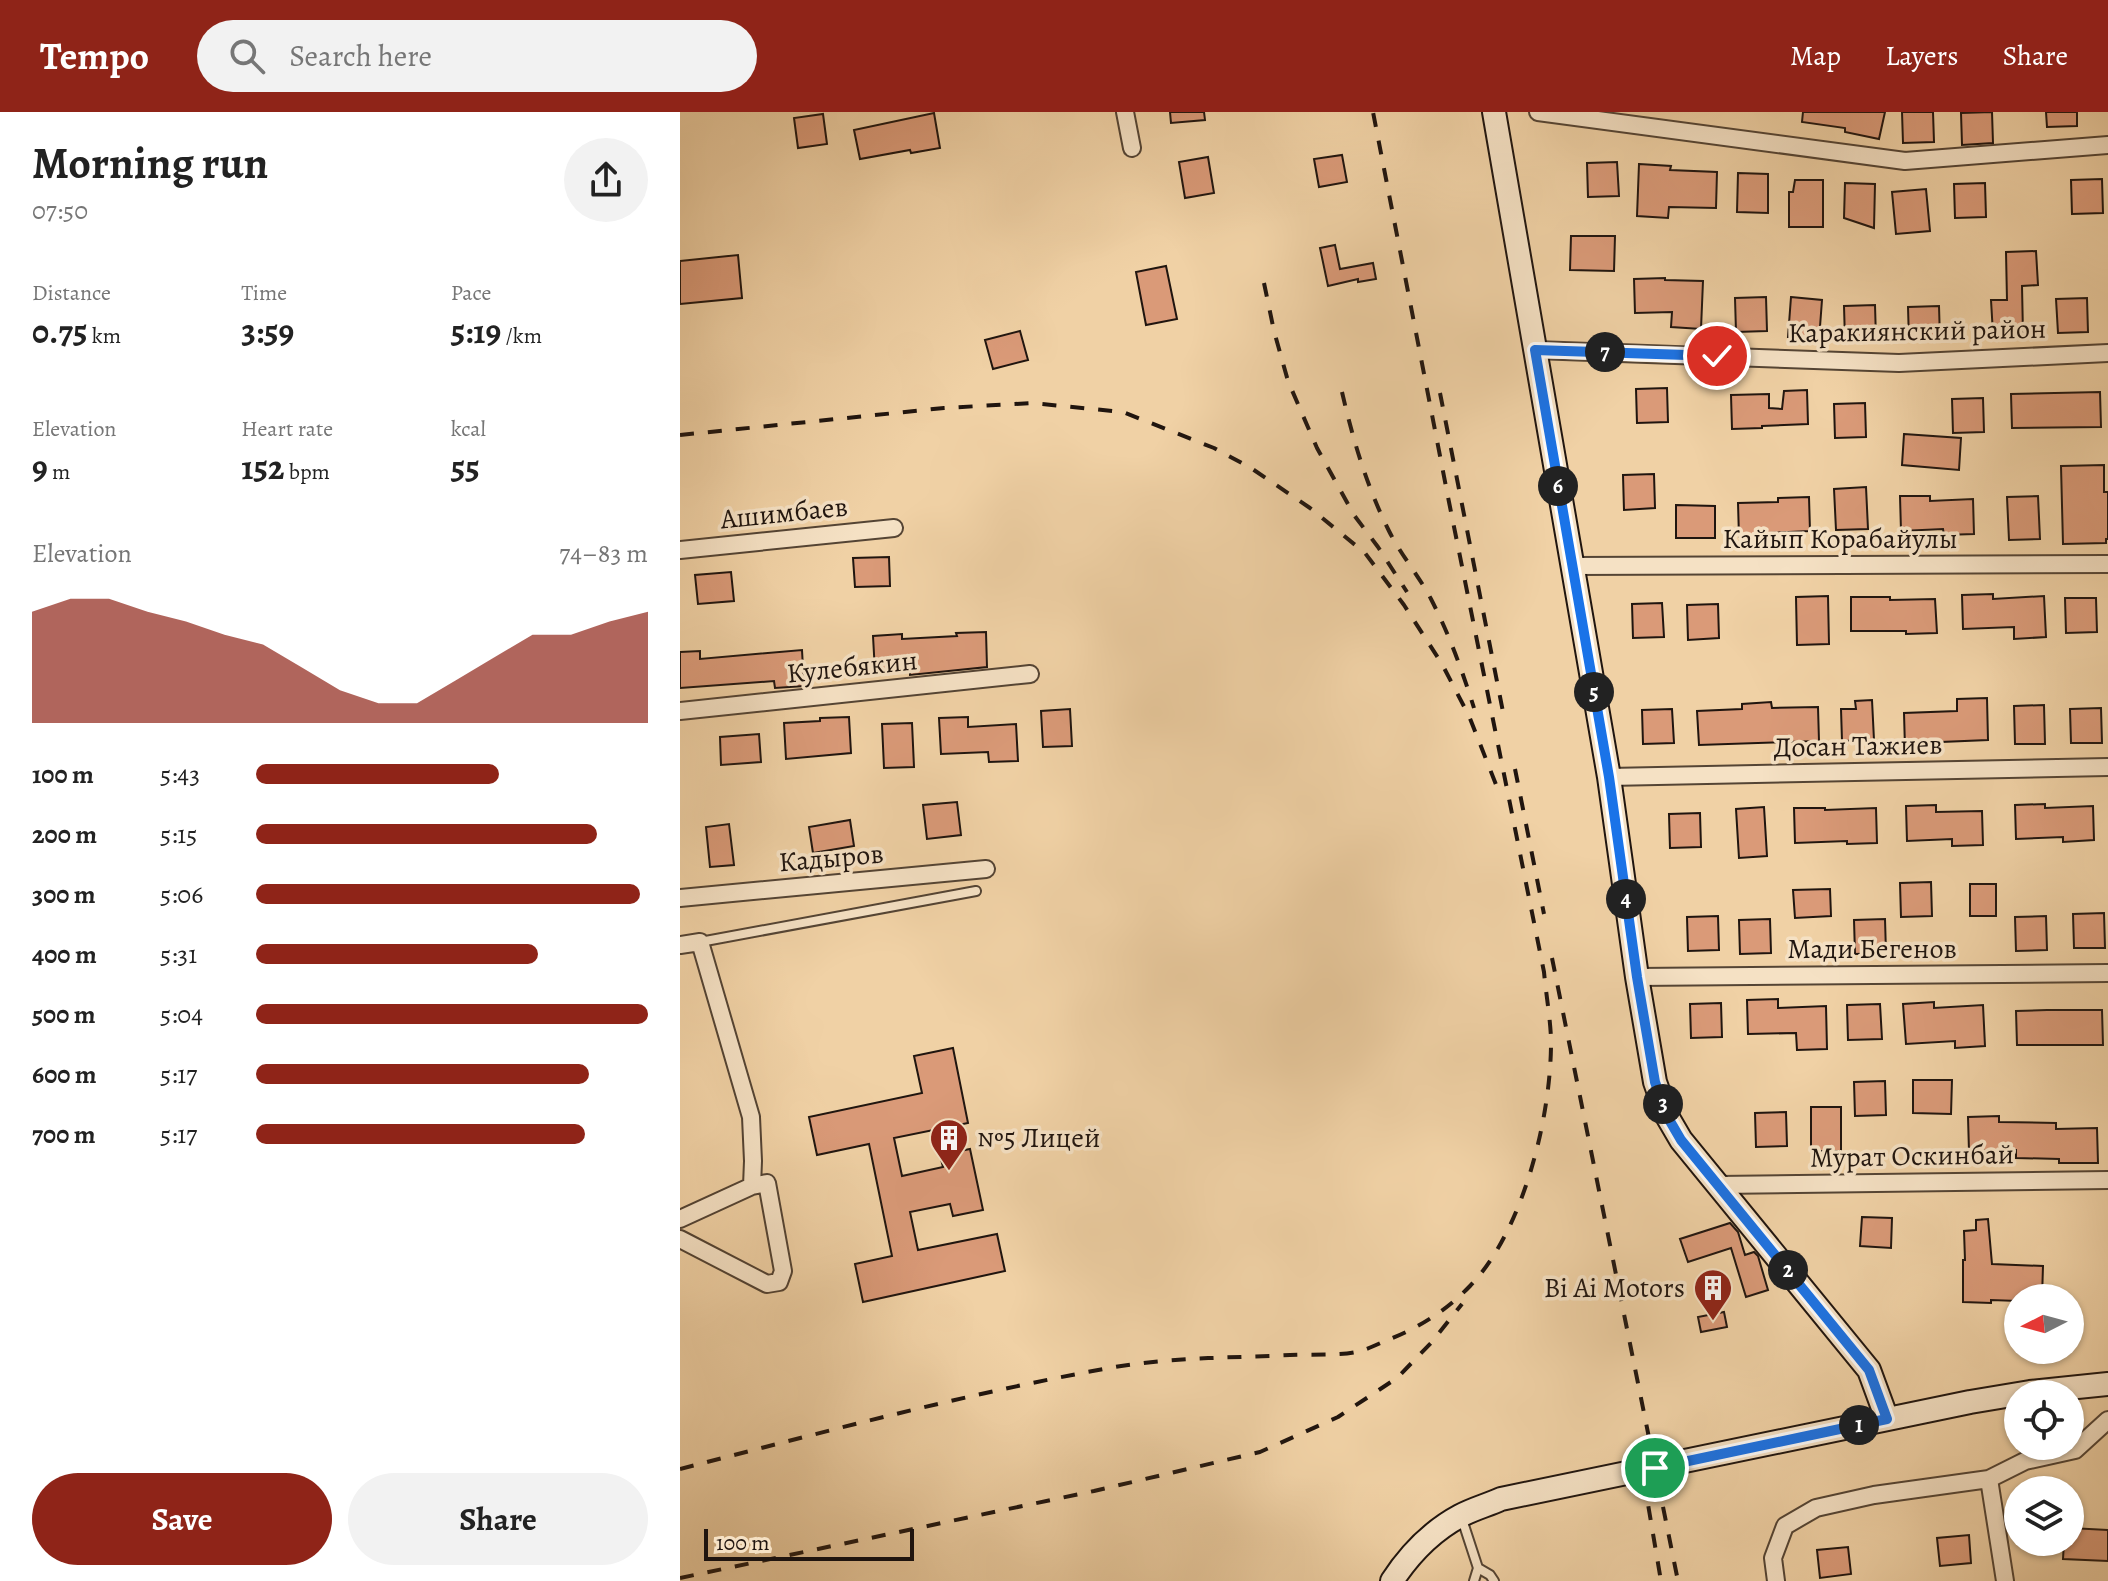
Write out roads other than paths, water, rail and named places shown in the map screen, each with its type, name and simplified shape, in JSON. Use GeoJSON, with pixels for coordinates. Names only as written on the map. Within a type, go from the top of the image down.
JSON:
{"type":"FeatureCollection","features":[{"type":"Feature","properties":{"kind":"street"},"geometry":{"type":"LineString","coordinates":[[1125,112],[1132,148]]}},
{"type":"Feature","properties":{"kind":"street"},"geometry":{"type":"LineString","coordinates":[[1494,112],[1609,777],[1655,1082],[1667,1116],[1681,1140],[1869,1370],[1887,1419]]}},
{"type":"Feature","properties":{"kind":"street"},"geometry":{"type":"LineString","coordinates":[[1538,112],[1905,161],[2108,145]]}},
{"type":"Feature","properties":{"kind":"street","name":"Каракиянский район"},"geometry":{"type":"LineString","coordinates":[[1535,350],[1899,363],[2108,353]]}},
{"type":"Feature","properties":{"kind":"street","name":"Ашимбаев"},"geometry":{"type":"LineString","coordinates":[[680,550],[894,528]]}},
{"type":"Feature","properties":{"kind":"street","name":"Кайып Корабайулы"},"geometry":{"type":"LineString","coordinates":[[1572,566],[2108,564]]}},
{"type":"Feature","properties":{"kind":"street","name":"Кулебякин"},"geometry":{"type":"LineString","coordinates":[[680,711],[1030,674]]}},
{"type":"Feature","properties":{"kind":"street","name":"Досан Тажиев"},"geometry":{"type":"LineString","coordinates":[[1609,777],[2108,767]]}},
{"type":"Feature","properties":{"kind":"street","name":"Кадыров"},"geometry":{"type":"LineString","coordinates":[[680,898],[986,869]]}},
{"type":"Feature","properties":{"kind":"street"},"geometry":{"type":"LineString","coordinates":[[680,945],[700,942],[751,1117],[752,1186]]}},
{"type":"Feature","properties":{"kind":"street","name":"Мади Бегенов"},"geometry":{"type":"LineString","coordinates":[[1637,977],[2108,973]]}},
{"type":"Feature","properties":{"kind":"street","name":"Мурат Оскинбай"},"geometry":{"type":"LineString","coordinates":[[1718,1185],[2108,1180]]}},
{"type":"Feature","properties":{"kind":"street"},"geometry":{"type":"LineString","coordinates":[[680,1219],[752,1186],[767,1183],[783,1271],[779,1282],[767,1284],[680,1239]]}},
{"type":"Feature","properties":{"kind":"street"},"geometry":{"type":"LineString","coordinates":[[1392,1581],[1430,1536],[1460,1516],[1501,1499],[1887,1419],[2030,1392],[2108,1384]]}},
{"type":"Feature","properties":{"kind":"street"},"geometry":{"type":"LineString","coordinates":[[1776,1581],[1773,1558],[1785,1526],[1816,1508],[1874,1495],[1989,1479],[2025,1461],[2075,1450],[2108,1420]]}},
{"type":"Feature","properties":{"kind":"street"},"geometry":{"type":"LineString","coordinates":[[1989,1479],[2005,1581]]}},
{"type":"Feature","properties":{"kind":"lane"},"geometry":{"type":"LineString","coordinates":[[700,942],[976,891]]}},
{"type":"Feature","properties":{"kind":"lane"},"geometry":{"type":"LineString","coordinates":[[1460,1516],[1478,1568],[1474,1581]]}},
{"type":"Feature","properties":{"kind":"lane"},"geometry":{"type":"LineString","coordinates":[[1478,1568],[1494,1581]]}},
{"type":"Feature","properties":{"kind":"railway"},"geometry":{"type":"LineString","coordinates":[[680,1469],[951,1401],[1115,1367],[1181,1360],[1360,1351],[1408,1331],[1451,1303],[1470,1286],[1506,1234],[1520,1203],[1540,1135],[1550,1068],[1549,1013],[1544,972],[1373,112]]}},
{"type":"Feature","properties":{"kind":"railway"},"geometry":{"type":"LineString","coordinates":[[1264,283],[1288,381],[1317,448],[1354,515],[1407,592]]}},
{"type":"Feature","properties":{"kind":"railway"},"geometry":{"type":"LineString","coordinates":[[1342,392],[1356,445],[1381,514],[1438,612],[1474,708]]}},
{"type":"Feature","properties":{"kind":"railway"},"geometry":{"type":"LineString","coordinates":[[1440,393],[1505,722]]}},
{"type":"Feature","properties":{"kind":"railway"},"geometry":{"type":"LineString","coordinates":[[680,435],[944,408],[1032,403],[1123,412],[1214,448],[1251,468],[1310,508],[1365,553],[1404,605],[1442,664],[1469,716],[1497,787]]}},
{"type":"Feature","properties":{"kind":"railway"},"geometry":{"type":"LineString","coordinates":[[1515,769],[1544,914]]}},
{"type":"Feature","properties":{"kind":"railway"},"geometry":{"type":"LineString","coordinates":[[1552,958],[1678,1581]]}},
{"type":"Feature","properties":{"kind":"railway"},"geometry":{"type":"LineString","coordinates":[[680,1578],[1094,1491],[1260,1452],[1338,1417],[1397,1378],[1431,1343],[1462,1304]]}},
{"type":"Feature","properties":{"kind":"railway"},"geometry":{"type":"LineString","coordinates":[[1639,1451],[1661,1581]]}},
{"type":"Feature","properties":{"kind":"place","name":"№5 Лицей"},"geometry":{"type":"Point","coordinates":[949,1172]}},
{"type":"Feature","properties":{"kind":"place","name":"Bi Ai Motors"},"geometry":{"type":"Point","coordinates":[1713,1322]}}]}
